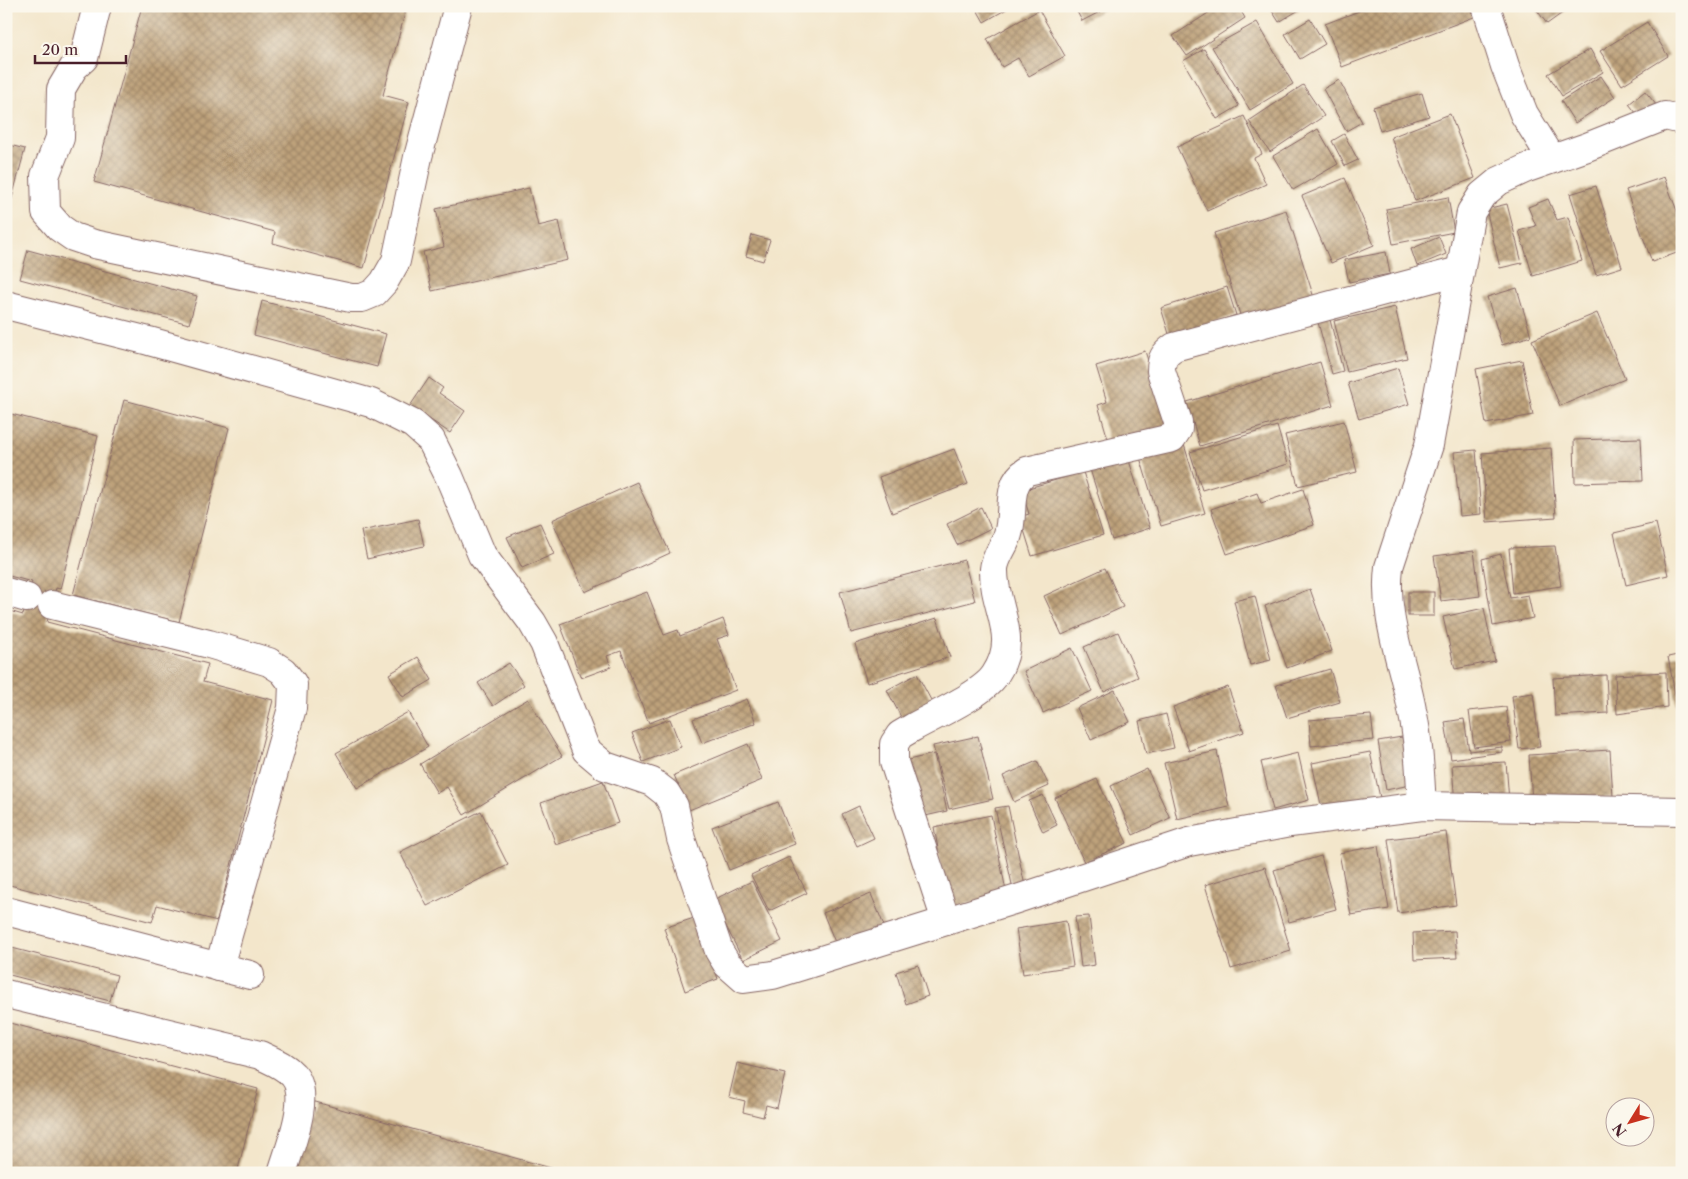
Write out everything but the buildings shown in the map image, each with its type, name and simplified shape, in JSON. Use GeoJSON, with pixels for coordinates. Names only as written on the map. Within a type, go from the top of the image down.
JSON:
{"type":"FeatureCollection","features":[{"type":"Feature","properties":{"kind":"street"},"geometry":{"type":"LineString","coordinates":[[97,6],[84,58],[74,67],[61,89],[60,138],[45,176],[46,212],[51,219],[73,237],[94,244],[351,298],[362,298],[374,293],[384,282],[396,261],[418,157],[458,6]]}},
{"type":"Feature","properties":{"kind":"street"},"geometry":{"type":"LineString","coordinates":[[1486,6],[1505,66],[1524,114],[1552,159]]}},
{"type":"Feature","properties":{"kind":"street"},"geometry":{"type":"LineString","coordinates":[[1422,806],[1413,712],[1392,634],[1387,587],[1390,568],[1429,445],[1471,212],[1482,195],[1499,181],[1552,159],[1676,113]]}},
{"type":"Feature","properties":{"kind":"street"},"geometry":{"type":"LineString","coordinates":[[946,921],[894,762],[894,744],[900,735],[984,687],[995,676],[1005,656],[1008,643],[995,581],[994,567],[1008,534],[1012,492],[1019,476],[1027,471],[1172,438],[1178,429],[1178,422],[1161,371],[1161,362],[1163,356],[1174,347],[1459,271]]}},
{"type":"Feature","properties":{"kind":"street"},"geometry":{"type":"LineString","coordinates":[[6,306],[148,341],[371,403],[413,424],[431,440],[446,469],[482,555],[501,584],[532,622],[544,643],[586,750],[605,766],[652,782],[666,793],[674,806],[681,839],[719,951],[727,964],[744,979],[773,975],[1189,842],[1290,823],[1422,806],[1682,811]]}},
{"type":"Feature","properties":{"kind":"street"},"geometry":{"type":"LineString","coordinates":[[28,598],[260,659],[283,670],[293,684],[292,708],[219,967]]}},
{"type":"Feature","properties":{"kind":"street"},"geometry":{"type":"LineString","coordinates":[[6,911],[250,975]]}},
{"type":"Feature","properties":{"kind":"street"},"geometry":{"type":"LineString","coordinates":[[6,994],[260,1055],[282,1066],[295,1076],[302,1090],[295,1127],[282,1173]]}}]}
